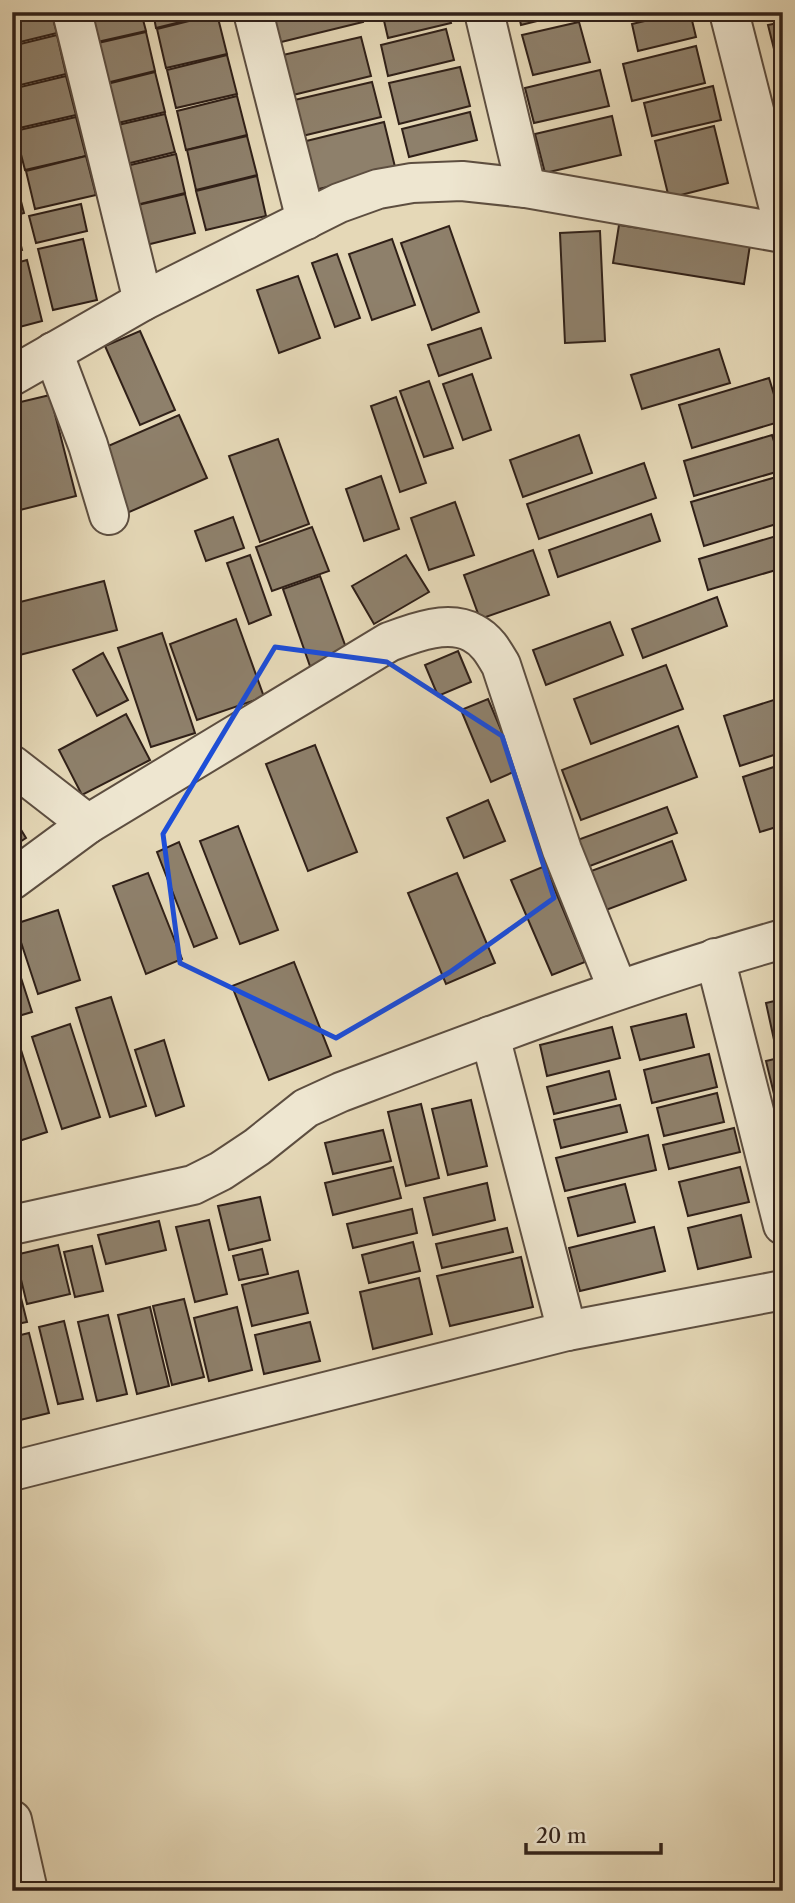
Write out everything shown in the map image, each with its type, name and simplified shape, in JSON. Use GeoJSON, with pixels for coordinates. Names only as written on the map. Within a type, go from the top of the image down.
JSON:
{"type":"FeatureCollection","features":[{"type":"Feature","properties":{"kind":"street"},"geometry":{"type":"LineString","coordinates":[[72,12],[143,301]]}},
{"type":"Feature","properties":{"kind":"street"},"geometry":{"type":"LineString","coordinates":[[253,12],[306,220]]}},
{"type":"Feature","properties":{"kind":"street"},"geometry":{"type":"LineString","coordinates":[[484,12],[526,188]]}},
{"type":"Feature","properties":{"kind":"street"},"geometry":{"type":"LineString","coordinates":[[729,12],[783,224]]}},
{"type":"Feature","properties":{"kind":"street"},"geometry":{"type":"LineString","coordinates":[[12,376],[143,301],[339,203],[378,189],[412,183],[462,181],[526,188],[783,233]]}},
{"type":"Feature","properties":{"kind":"street"},"geometry":{"type":"LineString","coordinates":[[53,352],[89,445],[109,515]]}},
{"type":"Feature","properties":{"kind":"street"},"geometry":{"type":"LineString","coordinates":[[12,880],[88,824],[389,642],[444,627],[472,632],[489,646],[501,665],[562,850],[618,990]]}},
{"type":"Feature","properties":{"kind":"street"},"geometry":{"type":"LineString","coordinates":[[12,765],[88,824]]}},
{"type":"Feature","properties":{"kind":"street"},"geometry":{"type":"LineString","coordinates":[[12,1225],[193,1185],[221,1171],[257,1147],[306,1108],[341,1092],[618,990],[783,939]]}},
{"type":"Feature","properties":{"kind":"street"},"geometry":{"type":"LineString","coordinates":[[715,958],[783,1225]]}},
{"type":"Feature","properties":{"kind":"street"},"geometry":{"type":"LineString","coordinates":[[490,1036],[567,1331]]}},
{"type":"Feature","properties":{"kind":"street"},"geometry":{"type":"LineString","coordinates":[[12,1471],[567,1331],[783,1290]]}},
{"type":"Feature","properties":{"kind":"street"},"geometry":{"type":"LineString","coordinates":[[12,1820],[28,1891]]}},
{"type":"Feature","properties":{"kind":"highlighted area"},"geometry":{"type":"Polygon","coordinates":[[[275,647],[387,662],[502,736],[554,898],[450,972],[336,1038],[180,963],[163,834],[275,647]]]}},
{"type":"Feature","properties":{"kind":"building"},"geometry":{"type":"Polygon","coordinates":[[[12,12],[51,12],[57,33],[12,44],[12,12]]]}},
{"type":"Feature","properties":{"kind":"building"},"geometry":{"type":"Polygon","coordinates":[[[76,12],[141,12],[146,31],[84,45],[76,12]]]}},
{"type":"Feature","properties":{"kind":"building"},"geometry":{"type":"Polygon","coordinates":[[[153,12],[217,12],[217,13],[156,28],[153,12]]]}},
{"type":"Feature","properties":{"kind":"building"},"geometry":{"type":"Polygon","coordinates":[[[266,12],[361,12],[363,22],[273,44],[266,12]]]}},
{"type":"Feature","properties":{"kind":"building"},"geometry":{"type":"Polygon","coordinates":[[[382,12],[448,12],[451,23],[388,38],[382,12]]]}},
{"type":"Feature","properties":{"kind":"building"},"geometry":{"type":"Polygon","coordinates":[[[518,12],[573,12],[521,25],[518,12]]]}},
{"type":"Feature","properties":{"kind":"building"},"geometry":{"type":"Polygon","coordinates":[[[619,12],[650,12],[621,19],[619,12]]]}},
{"type":"Feature","properties":{"kind":"building"},"geometry":{"type":"Polygon","coordinates":[[[690,12],[696,37],[638,51],[632,24],[690,12]]]}},
{"type":"Feature","properties":{"kind":"building"},"geometry":{"type":"Polygon","coordinates":[[[217,14],[227,54],[166,68],[157,29],[217,14]]]}},
{"type":"Feature","properties":{"kind":"building"},"geometry":{"type":"Polygon","coordinates":[[[579,22],[590,62],[533,75],[522,35],[579,22]]]}},
{"type":"Feature","properties":{"kind":"building"},"geometry":{"type":"Polygon","coordinates":[[[783,22],[783,64],[778,65],[768,25],[783,22]]]}},
{"type":"Feature","properties":{"kind":"building"},"geometry":{"type":"Polygon","coordinates":[[[446,29],[454,60],[388,76],[381,45],[446,29]]]}},
{"type":"Feature","properties":{"kind":"building"},"geometry":{"type":"Polygon","coordinates":[[[146,32],[155,71],[94,86],[85,46],[146,32]]]}},
{"type":"Feature","properties":{"kind":"building"},"geometry":{"type":"Polygon","coordinates":[[[57,35],[66,74],[12,87],[12,46],[57,35]]]}},
{"type":"Feature","properties":{"kind":"building"},"geometry":{"type":"Polygon","coordinates":[[[361,37],[371,76],[293,95],[283,55],[361,37]]]}},
{"type":"Feature","properties":{"kind":"building"},"geometry":{"type":"Polygon","coordinates":[[[696,46],[705,83],[632,101],[623,64],[696,46]]]}},
{"type":"Feature","properties":{"kind":"building"},"geometry":{"type":"Polygon","coordinates":[[[227,55],[237,94],[176,108],[167,70],[227,55]]]}},
{"type":"Feature","properties":{"kind":"building"},"geometry":{"type":"Polygon","coordinates":[[[460,67],[470,106],[399,124],[389,83],[460,67]]]}},
{"type":"Feature","properties":{"kind":"building"},"geometry":{"type":"Polygon","coordinates":[[[600,70],[609,106],[534,123],[525,88],[600,70]]]}},
{"type":"Feature","properties":{"kind":"building"},"geometry":{"type":"Polygon","coordinates":[[[155,72],[165,112],[105,126],[95,87],[155,72]]]}},
{"type":"Feature","properties":{"kind":"building"},"geometry":{"type":"Polygon","coordinates":[[[66,76],[76,115],[15,129],[12,119],[12,89],[66,76]]]}},
{"type":"Feature","properties":{"kind":"building"},"geometry":{"type":"Polygon","coordinates":[[[372,82],[381,117],[294,138],[286,102],[372,82]]]}},
{"type":"Feature","properties":{"kind":"building"},"geometry":{"type":"Polygon","coordinates":[[[713,86],[721,120],[652,136],[644,103],[713,86]]]}},
{"type":"Feature","properties":{"kind":"building"},"geometry":{"type":"Polygon","coordinates":[[[237,96],[247,135],[186,150],[177,111],[237,96]]]}},
{"type":"Feature","properties":{"kind":"building"},"geometry":{"type":"Polygon","coordinates":[[[470,112],[477,140],[409,157],[402,129],[470,112]]]}},
{"type":"Feature","properties":{"kind":"building"},"geometry":{"type":"Polygon","coordinates":[[[165,114],[175,152],[114,167],[105,128],[165,114]]]}},
{"type":"Feature","properties":{"kind":"building"},"geometry":{"type":"Polygon","coordinates":[[[612,116],[621,155],[545,173],[535,134],[612,116]]]}},
{"type":"Feature","properties":{"kind":"building"},"geometry":{"type":"Polygon","coordinates":[[[76,117],[86,156],[25,170],[15,131],[76,117]]]}},
{"type":"Feature","properties":{"kind":"building"},"geometry":{"type":"Polygon","coordinates":[[[384,122],[396,171],[306,192],[294,144],[384,122]]]}},
{"type":"Feature","properties":{"kind":"building"},"geometry":{"type":"Polygon","coordinates":[[[714,126],[728,183],[669,198],[655,141],[714,126]]]}},
{"type":"Feature","properties":{"kind":"building"},"geometry":{"type":"Polygon","coordinates":[[[247,136],[257,175],[196,190],[187,150],[247,136]]]}},
{"type":"Feature","properties":{"kind":"building"},"geometry":{"type":"Polygon","coordinates":[[[176,154],[185,193],[124,208],[114,169],[176,154]]]}},
{"type":"Feature","properties":{"kind":"building"},"geometry":{"type":"Polygon","coordinates":[[[86,156],[96,195],[35,209],[26,171],[86,156]]]}},
{"type":"Feature","properties":{"kind":"building"},"geometry":{"type":"Polygon","coordinates":[[[12,174],[24,213],[12,216],[12,174]]]}},
{"type":"Feature","properties":{"kind":"building"},"geometry":{"type":"Polygon","coordinates":[[[257,176],[266,216],[206,230],[196,191],[257,176]]]}},
{"type":"Feature","properties":{"kind":"building"},"geometry":{"type":"Polygon","coordinates":[[[185,194],[195,233],[134,248],[125,208],[185,194]]]}},
{"type":"Feature","properties":{"kind":"building"},"geometry":{"type":"Polygon","coordinates":[[[81,204],[87,231],[36,243],[29,216],[81,204]]]}},
{"type":"Feature","properties":{"kind":"building"},"geometry":{"type":"Polygon","coordinates":[[[12,221],[15,221],[22,250],[12,252],[12,221]]]}},
{"type":"Feature","properties":{"kind":"building"},"geometry":{"type":"Polygon","coordinates":[[[619,225],[750,245],[744,284],[613,263],[619,225]]]}},
{"type":"Feature","properties":{"kind":"building"},"geometry":{"type":"Polygon","coordinates":[[[449,226],[479,312],[432,330],[401,243],[449,226]]]}},
{"type":"Feature","properties":{"kind":"building"},"geometry":{"type":"Polygon","coordinates":[[[600,231],[605,341],[565,343],[560,233],[600,231]]]}},
{"type":"Feature","properties":{"kind":"building"},"geometry":{"type":"Polygon","coordinates":[[[83,239],[97,300],[53,310],[38,249],[83,239]]]}},
{"type":"Feature","properties":{"kind":"building"},"geometry":{"type":"Polygon","coordinates":[[[392,239],[415,305],[372,320],[349,254],[392,239]]]}},
{"type":"Feature","properties":{"kind":"building"},"geometry":{"type":"Polygon","coordinates":[[[337,254],[360,318],[335,327],[312,263],[337,254]]]}},
{"type":"Feature","properties":{"kind":"building"},"geometry":{"type":"Polygon","coordinates":[[[27,260],[42,321],[12,329],[12,264],[27,260]]]}},
{"type":"Feature","properties":{"kind":"building"},"geometry":{"type":"Polygon","coordinates":[[[298,276],[320,338],[279,353],[257,290],[298,276]]]}},
{"type":"Feature","properties":{"kind":"building"},"geometry":{"type":"Polygon","coordinates":[[[481,328],[491,358],[439,376],[428,345],[481,328]]]}},
{"type":"Feature","properties":{"kind":"building"},"geometry":{"type":"Polygon","coordinates":[[[140,331],[175,410],[140,425],[105,346],[140,331]]]}},
{"type":"Feature","properties":{"kind":"building"},"geometry":{"type":"Polygon","coordinates":[[[719,349],[730,383],[642,409],[631,375],[719,349]]]}},
{"type":"Feature","properties":{"kind":"building"},"geometry":{"type":"Polygon","coordinates":[[[472,374],[491,430],[463,440],[443,384],[472,374]]]}},
{"type":"Feature","properties":{"kind":"building"},"geometry":{"type":"Polygon","coordinates":[[[769,378],[782,421],[692,448],[679,405],[769,378]]]}},
{"type":"Feature","properties":{"kind":"building"},"geometry":{"type":"Polygon","coordinates":[[[429,381],[453,448],[424,457],[400,391],[429,381]]]}},
{"type":"Feature","properties":{"kind":"building"},"geometry":{"type":"Polygon","coordinates":[[[50,395],[76,496],[12,512],[12,404],[50,395]]]}},
{"type":"Feature","properties":{"kind":"building"},"geometry":{"type":"Polygon","coordinates":[[[396,397],[426,483],[400,492],[371,406],[396,397]]]}},
{"type":"Feature","properties":{"kind":"building"},"geometry":{"type":"Polygon","coordinates":[[[179,415],[207,478],[127,513],[99,450],[179,415]]]}},
{"type":"Feature","properties":{"kind":"building"},"geometry":{"type":"Polygon","coordinates":[[[579,435],[592,473],[523,497],[510,460],[579,435]]]}},
{"type":"Feature","properties":{"kind":"building"},"geometry":{"type":"Polygon","coordinates":[[[772,435],[783,470],[694,496],[684,461],[772,435]]]}},
{"type":"Feature","properties":{"kind":"building"},"geometry":{"type":"Polygon","coordinates":[[[278,439],[309,524],[260,542],[229,456],[278,439]]]}},
{"type":"Feature","properties":{"kind":"building"},"geometry":{"type":"Polygon","coordinates":[[[644,463],[656,498],[539,539],[527,504],[644,463]]]}},
{"type":"Feature","properties":{"kind":"building"},"geometry":{"type":"Polygon","coordinates":[[[783,475],[783,522],[704,546],[691,502],[783,475]]]}},
{"type":"Feature","properties":{"kind":"building"},"geometry":{"type":"Polygon","coordinates":[[[381,476],[399,529],[364,541],[346,489],[381,476]]]}},
{"type":"Feature","properties":{"kind":"building"},"geometry":{"type":"Polygon","coordinates":[[[455,502],[474,555],[429,570],[411,518],[455,502]]]}},
{"type":"Feature","properties":{"kind":"building"},"geometry":{"type":"Polygon","coordinates":[[[651,514],[660,541],[558,577],[549,550],[651,514]]]}},
{"type":"Feature","properties":{"kind":"building"},"geometry":{"type":"Polygon","coordinates":[[[233,517],[244,548],[206,561],[195,531],[233,517]]]}},
{"type":"Feature","properties":{"kind":"building"},"geometry":{"type":"Polygon","coordinates":[[[312,527],[329,571],[272,591],[256,547],[312,527]]]}},
{"type":"Feature","properties":{"kind":"building"},"geometry":{"type":"Polygon","coordinates":[[[783,534],[783,568],[708,590],[699,559],[783,534]]]}},
{"type":"Feature","properties":{"kind":"building"},"geometry":{"type":"Polygon","coordinates":[[[533,550],[549,595],[480,619],[464,575],[533,550]]]}},
{"type":"Feature","properties":{"kind":"building"},"geometry":{"type":"Polygon","coordinates":[[[250,555],[271,615],[249,624],[227,563],[250,555]]]}},
{"type":"Feature","properties":{"kind":"building"},"geometry":{"type":"Polygon","coordinates":[[[406,555],[429,592],[374,624],[352,586],[406,555]]]}},
{"type":"Feature","properties":{"kind":"building"},"geometry":{"type":"Polygon","coordinates":[[[320,576],[349,656],[311,669],[283,589],[320,576]]]}},
{"type":"Feature","properties":{"kind":"building"},"geometry":{"type":"Polygon","coordinates":[[[104,581],[117,630],[12,657],[12,604],[104,581]]]}},
{"type":"Feature","properties":{"kind":"building"},"geometry":{"type":"Polygon","coordinates":[[[717,597],[727,626],[643,658],[632,629],[717,597]]]}},
{"type":"Feature","properties":{"kind":"building"},"geometry":{"type":"Polygon","coordinates":[[[236,619],[264,697],[197,720],[170,644],[236,619]]]}},
{"type":"Feature","properties":{"kind":"building"},"geometry":{"type":"Polygon","coordinates":[[[610,622],[623,655],[546,685],[533,650],[610,622]]]}},
{"type":"Feature","properties":{"kind":"building"},"geometry":{"type":"Polygon","coordinates":[[[162,633],[195,733],[151,747],[118,648],[162,633]]]}},
{"type":"Feature","properties":{"kind":"building"},"geometry":{"type":"Polygon","coordinates":[[[458,651],[471,682],[438,696],[425,665],[458,651]]]}},
{"type":"Feature","properties":{"kind":"building"},"geometry":{"type":"Polygon","coordinates":[[[103,653],[128,700],[97,716],[73,670],[103,653]]]}},
{"type":"Feature","properties":{"kind":"building"},"geometry":{"type":"Polygon","coordinates":[[[666,665],[683,709],[591,744],[574,699],[666,665]]]}},
{"type":"Feature","properties":{"kind":"building"},"geometry":{"type":"Polygon","coordinates":[[[783,697],[783,752],[740,766],[724,716],[783,697]]]}},
{"type":"Feature","properties":{"kind":"building"},"geometry":{"type":"Polygon","coordinates":[[[488,699],[518,770],[491,782],[461,710],[488,699]]]}},
{"type":"Feature","properties":{"kind":"building"},"geometry":{"type":"Polygon","coordinates":[[[126,714],[150,760],[82,795],[59,750],[126,714]]]}},
{"type":"Feature","properties":{"kind":"building"},"geometry":{"type":"Polygon","coordinates":[[[678,726],[697,777],[581,820],[562,770],[678,726]]]}},
{"type":"Feature","properties":{"kind":"building"},"geometry":{"type":"Polygon","coordinates":[[[315,745],[357,852],[308,871],[266,764],[315,745]]]}},
{"type":"Feature","properties":{"kind":"building"},"geometry":{"type":"Polygon","coordinates":[[[783,764],[783,825],[760,832],[743,777],[783,764]]]}},
{"type":"Feature","properties":{"kind":"building"},"geometry":{"type":"Polygon","coordinates":[[[488,800],[505,841],[464,858],[447,818],[488,800]]]}},
{"type":"Feature","properties":{"kind":"building"},"geometry":{"type":"Polygon","coordinates":[[[667,807],[677,833],[582,869],[572,842],[667,807]]]}},
{"type":"Feature","properties":{"kind":"building"},"geometry":{"type":"Polygon","coordinates":[[[12,815],[26,838],[12,847],[12,815]]]}},
{"type":"Feature","properties":{"kind":"building"},"geometry":{"type":"Polygon","coordinates":[[[238,826],[278,930],[240,944],[200,841],[238,826]]]}},
{"type":"Feature","properties":{"kind":"building"},"geometry":{"type":"Polygon","coordinates":[[[672,841],[686,880],[598,913],[583,874],[672,841]]]}},
{"type":"Feature","properties":{"kind":"building"},"geometry":{"type":"Polygon","coordinates":[[[179,842],[217,938],[194,947],[157,852],[179,842]]]}},
{"type":"Feature","properties":{"kind":"building"},"geometry":{"type":"Polygon","coordinates":[[[545,866],[585,962],[552,975],[511,880],[545,866]]]}},
{"type":"Feature","properties":{"kind":"building"},"geometry":{"type":"Polygon","coordinates":[[[148,873],[182,959],[146,974],[113,886],[148,873]]]}},
{"type":"Feature","properties":{"kind":"building"},"geometry":{"type":"Polygon","coordinates":[[[457,873],[495,963],[446,984],[408,893],[457,873]]]}},
{"type":"Feature","properties":{"kind":"building"},"geometry":{"type":"Polygon","coordinates":[[[58,910],[80,980],[38,994],[15,924],[58,910]]]}},
{"type":"Feature","properties":{"kind":"building"},"geometry":{"type":"Polygon","coordinates":[[[12,950],[32,1012],[12,1018],[12,950]]]}},
{"type":"Feature","properties":{"kind":"building"},"geometry":{"type":"Polygon","coordinates":[[[294,962],[331,1056],[269,1080],[232,986],[294,962]]]}},
{"type":"Feature","properties":{"kind":"building"},"geometry":{"type":"Polygon","coordinates":[[[111,997],[146,1106],[110,1117],[76,1008],[111,997]]]}},
{"type":"Feature","properties":{"kind":"building"},"geometry":{"type":"Polygon","coordinates":[[[783,999],[783,1047],[776,1049],[766,1003],[783,999]]]}},
{"type":"Feature","properties":{"kind":"building"},"geometry":{"type":"Polygon","coordinates":[[[686,1014],[694,1047],[640,1060],[631,1027],[686,1014]]]}},
{"type":"Feature","properties":{"kind":"building"},"geometry":{"type":"Polygon","coordinates":[[[70,1024],[100,1117],[62,1129],[32,1037],[70,1024]]]}},
{"type":"Feature","properties":{"kind":"building"},"geometry":{"type":"Polygon","coordinates":[[[612,1027],[620,1058],[547,1076],[540,1045],[612,1027]]]}},
{"type":"Feature","properties":{"kind":"building"},"geometry":{"type":"Polygon","coordinates":[[[15,1031],[47,1132],[19,1141],[12,1121],[12,1032],[15,1031]]]}},
{"type":"Feature","properties":{"kind":"building"},"geometry":{"type":"Polygon","coordinates":[[[164,1040],[184,1106],[156,1116],[135,1050],[164,1040]]]}},
{"type":"Feature","properties":{"kind":"building"},"geometry":{"type":"Polygon","coordinates":[[[709,1054],[717,1087],[652,1103],[644,1070],[709,1054]]]}},
{"type":"Feature","properties":{"kind":"building"},"geometry":{"type":"Polygon","coordinates":[[[783,1057],[783,1092],[774,1094],[766,1061],[783,1057]]]}},
{"type":"Feature","properties":{"kind":"building"},"geometry":{"type":"Polygon","coordinates":[[[609,1071],[616,1099],[554,1114],[547,1087],[609,1071]]]}},
{"type":"Feature","properties":{"kind":"building"},"geometry":{"type":"Polygon","coordinates":[[[717,1093],[724,1122],[664,1136],[657,1108],[717,1093]]]}},
{"type":"Feature","properties":{"kind":"building"},"geometry":{"type":"Polygon","coordinates":[[[471,1100],[487,1166],[448,1175],[432,1109],[471,1100]]]}},
{"type":"Feature","properties":{"kind":"building"},"geometry":{"type":"Polygon","coordinates":[[[783,1102],[783,1142],[781,1143],[772,1105],[783,1102]]]}},
{"type":"Feature","properties":{"kind":"building"},"geometry":{"type":"Polygon","coordinates":[[[421,1104],[439,1178],[406,1186],[388,1112],[421,1104]]]}},
{"type":"Feature","properties":{"kind":"building"},"geometry":{"type":"Polygon","coordinates":[[[620,1105],[627,1132],[561,1148],[554,1120],[620,1105]]]}},
{"type":"Feature","properties":{"kind":"building"},"geometry":{"type":"Polygon","coordinates":[[[734,1128],[740,1152],[669,1169],[663,1145],[734,1128]]]}},
{"type":"Feature","properties":{"kind":"building"},"geometry":{"type":"Polygon","coordinates":[[[383,1130],[391,1161],[333,1174],[325,1143],[383,1130]]]}},
{"type":"Feature","properties":{"kind":"building"},"geometry":{"type":"Polygon","coordinates":[[[648,1135],[656,1170],[565,1191],[556,1158],[648,1135]]]}},
{"type":"Feature","properties":{"kind":"building"},"geometry":{"type":"Polygon","coordinates":[[[393,1167],[401,1198],[333,1215],[325,1183],[393,1167]]]}},
{"type":"Feature","properties":{"kind":"building"},"geometry":{"type":"Polygon","coordinates":[[[740,1167],[749,1202],[688,1216],[679,1182],[740,1167]]]}},
{"type":"Feature","properties":{"kind":"building"},"geometry":{"type":"Polygon","coordinates":[[[487,1183],[495,1220],[433,1235],[424,1198],[487,1183]]]}},
{"type":"Feature","properties":{"kind":"building"},"geometry":{"type":"Polygon","coordinates":[[[625,1184],[635,1222],[578,1236],[568,1198],[625,1184]]]}},
{"type":"Feature","properties":{"kind":"building"},"geometry":{"type":"Polygon","coordinates":[[[260,1197],[270,1240],[229,1250],[218,1206],[260,1197]]]}},
{"type":"Feature","properties":{"kind":"building"},"geometry":{"type":"Polygon","coordinates":[[[412,1209],[417,1233],[353,1248],[347,1224],[412,1209]]]}},
{"type":"Feature","properties":{"kind":"building"},"geometry":{"type":"Polygon","coordinates":[[[741,1215],[751,1257],[698,1269],[688,1228],[741,1215]]]}},
{"type":"Feature","properties":{"kind":"building"},"geometry":{"type":"Polygon","coordinates":[[[209,1220],[227,1294],[195,1302],[176,1227],[209,1220]]]}},
{"type":"Feature","properties":{"kind":"building"},"geometry":{"type":"Polygon","coordinates":[[[159,1221],[166,1250],[106,1264],[98,1235],[159,1221]]]}},
{"type":"Feature","properties":{"kind":"building"},"geometry":{"type":"Polygon","coordinates":[[[654,1227],[665,1271],[580,1291],[569,1248],[654,1227]]]}},
{"type":"Feature","properties":{"kind":"building"},"geometry":{"type":"Polygon","coordinates":[[[507,1228],[513,1252],[442,1268],[436,1244],[507,1228]]]}},
{"type":"Feature","properties":{"kind":"building"},"geometry":{"type":"Polygon","coordinates":[[[413,1242],[420,1271],[369,1283],[362,1255],[413,1242]]]}},
{"type":"Feature","properties":{"kind":"building"},"geometry":{"type":"Polygon","coordinates":[[[58,1245],[70,1294],[27,1304],[15,1255],[58,1245]]]}},
{"type":"Feature","properties":{"kind":"building"},"geometry":{"type":"Polygon","coordinates":[[[92,1246],[103,1291],[75,1297],[64,1252],[92,1246]]]}},
{"type":"Feature","properties":{"kind":"building"},"geometry":{"type":"Polygon","coordinates":[[[262,1249],[268,1274],[239,1280],[233,1256],[262,1249]]]}},
{"type":"Feature","properties":{"kind":"building"},"geometry":{"type":"Polygon","coordinates":[[[521,1257],[533,1307],[450,1326],[437,1276],[521,1257]]]}},
{"type":"Feature","properties":{"kind":"building"},"geometry":{"type":"Polygon","coordinates":[[[12,1262],[27,1322],[12,1325],[12,1262]]]}},
{"type":"Feature","properties":{"kind":"building"},"geometry":{"type":"Polygon","coordinates":[[[298,1271],[308,1313],[252,1326],[242,1285],[298,1271]]]}},
{"type":"Feature","properties":{"kind":"building"},"geometry":{"type":"Polygon","coordinates":[[[419,1278],[432,1334],[373,1349],[360,1292],[419,1278]]]}},
{"type":"Feature","properties":{"kind":"building"},"geometry":{"type":"Polygon","coordinates":[[[184,1299],[204,1377],[172,1385],[153,1306],[184,1299]]]}},
{"type":"Feature","properties":{"kind":"building"},"geometry":{"type":"Polygon","coordinates":[[[150,1307],[169,1386],[137,1394],[118,1315],[150,1307]]]}},
{"type":"Feature","properties":{"kind":"building"},"geometry":{"type":"Polygon","coordinates":[[[237,1307],[252,1370],[209,1381],[194,1318],[237,1307]]]}},
{"type":"Feature","properties":{"kind":"building"},"geometry":{"type":"Polygon","coordinates":[[[108,1315],[127,1394],[97,1401],[78,1322],[108,1315]]]}},
{"type":"Feature","properties":{"kind":"building"},"geometry":{"type":"Polygon","coordinates":[[[64,1321],[83,1399],[58,1404],[39,1327],[64,1321]]]}},
{"type":"Feature","properties":{"kind":"building"},"geometry":{"type":"Polygon","coordinates":[[[310,1322],[320,1361],[264,1374],[255,1335],[310,1322]]]}},
{"type":"Feature","properties":{"kind":"building"},"geometry":{"type":"Polygon","coordinates":[[[29,1333],[49,1413],[12,1422],[12,1337],[29,1333]]]}}]}
